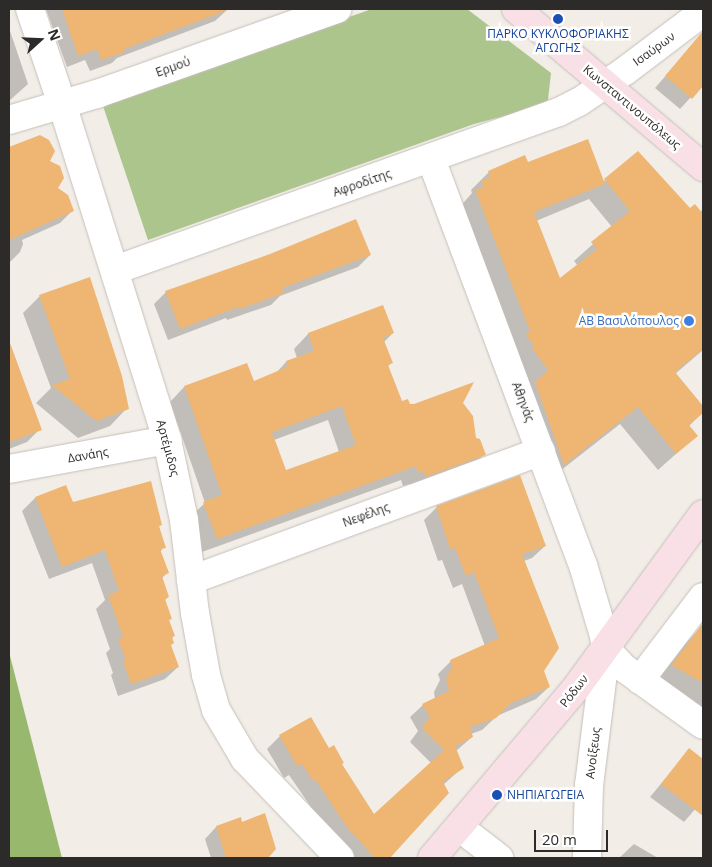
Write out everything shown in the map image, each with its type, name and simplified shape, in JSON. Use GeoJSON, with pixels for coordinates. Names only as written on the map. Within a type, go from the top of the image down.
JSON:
{"type":"FeatureCollection","features":[{"type":"Feature","properties":{"kind":"street","name":"Αρτέμιδος"},"geometry":{"type":"LineString","coordinates":[[30,9],[115,270],[167,440],[184,520],[206,675],[214,705],[223,724],[249,764],[340,858]]}},
{"type":"Feature","properties":{"kind":"street","name":"Ερμού"},"geometry":{"type":"LineString","coordinates":[[9,120],[62,104],[337,9]]}},
{"type":"Feature","properties":{"kind":"street","name":"Κωνσταντινουπόλεως"},"geometry":{"type":"LineString","coordinates":[[516,9],[703,167]]}},
{"type":"Feature","properties":{"kind":"street","name":"Ισαύρων"},"geometry":{"type":"LineString","coordinates":[[604,85],[703,12]]}},
{"type":"Feature","properties":{"kind":"street","name":"Αφροδίτης"},"geometry":{"type":"LineString","coordinates":[[115,270],[560,112],[604,85]]}},
{"type":"Feature","properties":{"kind":"street","name":"Αθηνάς"},"geometry":{"type":"LineString","coordinates":[[431,159],[583,565],[606,648]]}},
{"type":"Feature","properties":{"kind":"street","name":"Δανάης"},"geometry":{"type":"LineString","coordinates":[[9,469],[167,440]]}},
{"type":"Feature","properties":{"kind":"street","name":"Νεφέλης"},"geometry":{"type":"LineString","coordinates":[[192,580],[541,451]]}},
{"type":"Feature","properties":{"kind":"street","name":"Ρόδων"},"geometry":{"type":"LineString","coordinates":[[432,858],[552,718],[606,648],[703,514]]}},
{"type":"Feature","properties":{"kind":"street"},"geometry":{"type":"LineString","coordinates":[[640,680],[703,598]]}},
{"type":"Feature","properties":{"kind":"street"},"geometry":{"type":"LineString","coordinates":[[606,648],[618,664],[703,725]]}},
{"type":"Feature","properties":{"kind":"street","name":"Ανοίξεως"},"geometry":{"type":"LineString","coordinates":[[587,858],[589,785],[606,648]]}},
{"type":"Feature","properties":{"kind":"street"},"geometry":{"type":"LineString","coordinates":[[459,827],[499,858]]}},
{"type":"Feature","properties":{"kind":"green space"},"geometry":{"type":"Polygon","coordinates":[[[372,9],[467,9],[551,73],[548,100],[539,107],[474,124],[148,240],[102,103],[372,9]]]}},
{"type":"Feature","properties":{"kind":"green space"},"geometry":{"type":"Polygon","coordinates":[[[9,652],[62,858],[9,858],[9,652]]]}},
{"type":"Feature","properties":{"kind":"building"},"geometry":{"type":"Polygon","coordinates":[[[62,9],[225,9],[225,11],[124,49],[125,52],[101,60],[97,49],[78,56],[62,9]]]}},
{"type":"Feature","properties":{"kind":"building"},"geometry":{"type":"Polygon","coordinates":[[[703,31],[703,86],[692,99],[665,76],[703,31]]]}},
{"type":"Feature","properties":{"kind":"building"},"geometry":{"type":"Polygon","coordinates":[[[40,135],[49,140],[55,151],[50,161],[60,166],[64,178],[58,188],[68,195],[74,211],[9,240],[9,147],[40,135]]]}},
{"type":"Feature","properties":{"kind":"building"},"geometry":{"type":"Polygon","coordinates":[[[588,139],[605,184],[534,212],[560,278],[597,249],[591,242],[630,211],[604,179],[638,151],[690,208],[695,204],[703,214],[703,349],[675,372],[703,406],[703,413],[689,425],[698,436],[676,454],[638,407],[564,465],[535,382],[548,370],[532,348],[534,346],[526,335],[530,331],[475,190],[484,187],[481,181],[490,177],[488,171],[525,155],[528,162],[588,139]]]}},
{"type":"Feature","properties":{"kind":"building"},"geometry":{"type":"Polygon","coordinates":[[[356,219],[371,255],[282,288],[284,293],[239,309],[238,307],[180,329],[165,291],[270,254],[356,219]]]}},
{"type":"Feature","properties":{"kind":"building"},"geometry":{"type":"Polygon","coordinates":[[[90,277],[122,376],[129,409],[96,421],[52,385],[70,379],[39,295],[90,277]]]}},
{"type":"Feature","properties":{"kind":"building"},"geometry":{"type":"Polygon","coordinates":[[[383,305],[394,333],[383,338],[393,363],[388,365],[402,401],[408,399],[410,404],[414,404],[474,382],[463,403],[473,416],[476,438],[480,439],[486,455],[426,477],[423,471],[418,473],[416,466],[217,539],[203,502],[222,495],[184,386],[247,363],[254,381],[287,367],[286,361],[314,351],[308,333],[383,305]],[[342,406],[272,432],[286,470],[356,445],[342,406]]]}},
{"type":"Feature","properties":{"kind":"building"},"geometry":{"type":"Polygon","coordinates":[[[11,346],[42,430],[9,442],[9,347],[11,346]]]}},
{"type":"Feature","properties":{"kind":"building"},"geometry":{"type":"Polygon","coordinates":[[[520,475],[546,546],[522,554],[559,648],[544,671],[550,687],[511,703],[496,718],[470,727],[473,737],[455,746],[464,768],[443,782],[449,793],[390,858],[375,858],[346,826],[316,780],[313,781],[302,764],[297,766],[279,735],[311,717],[329,748],[334,745],[344,763],[342,764],[374,814],[444,750],[422,728],[430,717],[422,704],[449,691],[446,678],[452,667],[450,660],[499,638],[474,572],[466,576],[455,548],[450,549],[436,506],[520,475]]]}},
{"type":"Feature","properties":{"kind":"building"},"geometry":{"type":"Polygon","coordinates":[[[151,481],[162,525],[159,526],[166,548],[160,549],[169,573],[162,576],[169,597],[165,599],[172,619],[169,620],[175,636],[172,637],[174,643],[171,645],[179,667],[131,684],[123,661],[126,660],[118,639],[123,637],[108,595],[119,591],[105,550],[62,567],[35,497],[66,485],[73,502],[151,481]]]}},
{"type":"Feature","properties":{"kind":"building"},"geometry":{"type":"Polygon","coordinates":[[[703,623],[703,683],[671,665],[703,623]]]}},
{"type":"Feature","properties":{"kind":"building"},"geometry":{"type":"Polygon","coordinates":[[[689,748],[703,759],[703,816],[661,784],[689,748]]]}},
{"type":"Feature","properties":{"kind":"building"},"geometry":{"type":"Polygon","coordinates":[[[265,813],[276,849],[268,858],[226,858],[216,826],[241,817],[242,822],[265,813]]]}},
{"type":"Feature","properties":{"kind":"place","name":"ΠΑΡΚΟ ΚΥΚΛΟΦΟΡΙΑΚΗΣ ΑΓΩΓΗΣ"},"geometry":{"type":"Point","coordinates":[558,19]}},
{"type":"Feature","properties":{"kind":"place","name":"ΑΒ Βασιλόπουλος"},"geometry":{"type":"Point","coordinates":[689,321]}},
{"type":"Feature","properties":{"kind":"place","name":"ΝΗΠΙΑΓΩΓΕΙΑ"},"geometry":{"type":"Point","coordinates":[497,795]}}]}
